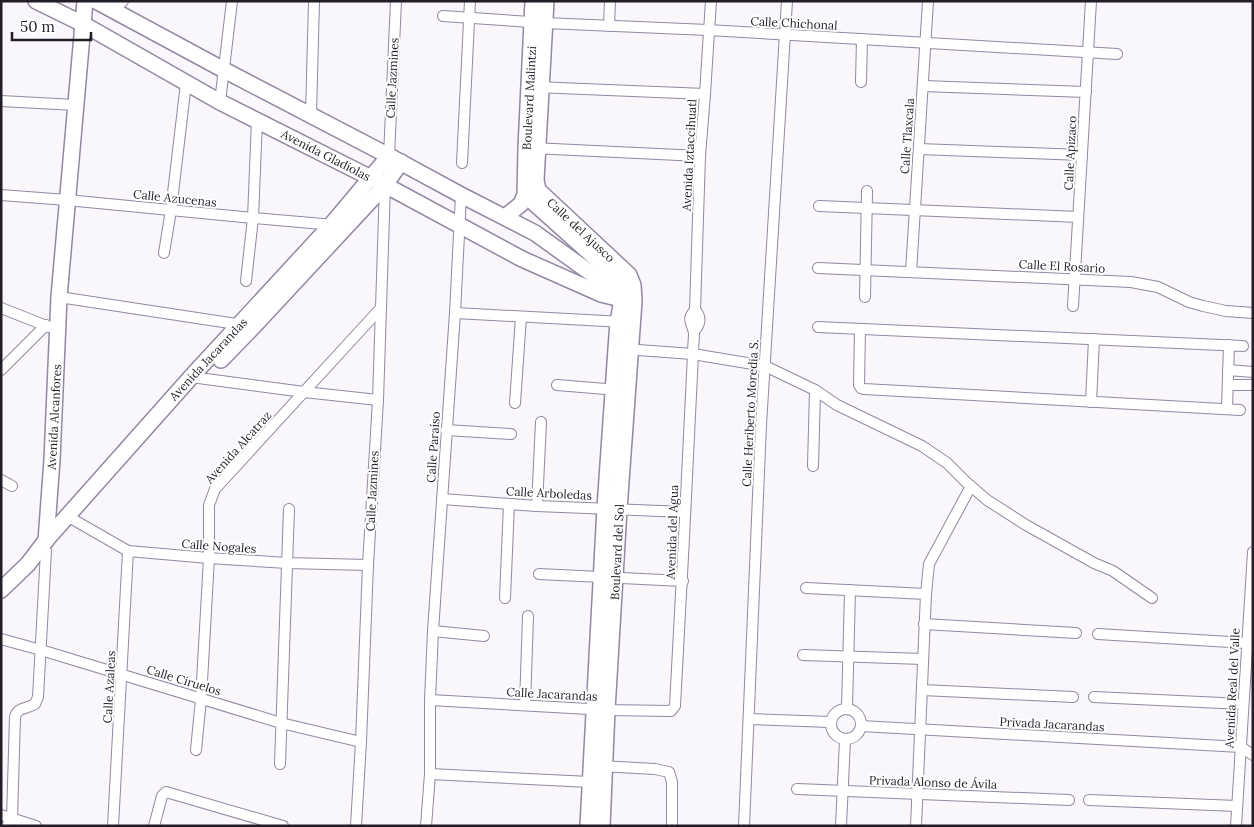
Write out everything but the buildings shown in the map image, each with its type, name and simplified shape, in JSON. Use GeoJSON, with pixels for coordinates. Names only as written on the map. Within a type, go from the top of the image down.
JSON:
{"type":"FeatureCollection","features":[{"type":"Feature","properties":{"kind":"street","name":"Avenida Gladiolas"},"geometry":{"type":"LineString","coordinates":[[36,1],[83,24],[220,102],[385,185],[537,266],[601,294],[628,300]]}},
{"type":"Feature","properties":{"kind":"street","name":"Avenida Alcanfores"},"geometry":{"type":"LineString","coordinates":[[10,822],[16,712],[35,704],[38,697],[52,460],[52,328],[59,297],[85,1]]}},
{"type":"Feature","properties":{"kind":"street"},"geometry":{"type":"LineString","coordinates":[[96,1],[118,6],[224,70],[535,233],[628,300]]}},
{"type":"Feature","properties":{"kind":"street"},"geometry":{"type":"LineString","coordinates":[[220,102],[232,1]]}},
{"type":"Feature","properties":{"kind":"street"},"geometry":{"type":"LineString","coordinates":[[311,115],[314,1]]}},
{"type":"Feature","properties":{"kind":"street","name":"Calle Jazmines"},"geometry":{"type":"LineString","coordinates":[[395,159],[396,1]]}},
{"type":"Feature","properties":{"kind":"street"},"geometry":{"type":"LineString","coordinates":[[462,163],[470,1]]}},
{"type":"Feature","properties":{"kind":"street","name":"Boulevard Malintzi"},"geometry":{"type":"LineString","coordinates":[[533,1],[539,22]]}},
{"type":"Feature","properties":{"kind":"street","name":"Boulevard Malintzi"},"geometry":{"type":"LineString","coordinates":[[525,195],[532,148],[539,22],[546,1]]}},
{"type":"Feature","properties":{"kind":"street"},"geometry":{"type":"LineString","coordinates":[[609,26],[610,1]]}},
{"type":"Feature","properties":{"kind":"street","name":"Avenida Iztaccíhuatl"},"geometry":{"type":"LineString","coordinates":[[693,354],[694,331],[690,323],[690,315],[695,310],[700,156],[711,1]]}},
{"type":"Feature","properties":{"kind":"street","name":"Calle Heriberto Moredia S."},"geometry":{"type":"LineString","coordinates":[[744,826],[761,435],[787,1]]}},
{"type":"Feature","properties":{"kind":"street","name":"Calle Tlaxcala"},"geometry":{"type":"LineString","coordinates":[[911,272],[928,1]]}},
{"type":"Feature","properties":{"kind":"street","name":"Calle Apizaco"},"geometry":{"type":"LineString","coordinates":[[1073,306],[1091,1]]}},
{"type":"Feature","properties":{"kind":"street","name":"Calle Chichonal"},"geometry":{"type":"LineString","coordinates":[[443,16],[1117,54]]}},
{"type":"Feature","properties":{"kind":"street"},"geometry":{"type":"LineString","coordinates":[[861,82],[862,39]]}},
{"type":"Feature","properties":{"kind":"street"},"geometry":{"type":"LineString","coordinates":[[164,254],[186,83]]}},
{"type":"Feature","properties":{"kind":"street"},"geometry":{"type":"LineString","coordinates":[[923,86],[1086,92]]}},
{"type":"Feature","properties":{"kind":"street"},"geometry":{"type":"LineString","coordinates":[[535,87],[705,94]]}},
{"type":"Feature","properties":{"kind":"street"},"geometry":{"type":"LineString","coordinates":[[1,101],[76,105]]}},
{"type":"Feature","properties":{"kind":"street"},"geometry":{"type":"LineString","coordinates":[[246,281],[253,218],[257,120]]}},
{"type":"Feature","properties":{"kind":"street"},"geometry":{"type":"LineString","coordinates":[[532,148],[700,156]]}},
{"type":"Feature","properties":{"kind":"street","name":"Calle del Ajusco"},"geometry":{"type":"LineString","coordinates":[[532,148],[538,190],[629,275],[631,279]]}},
{"type":"Feature","properties":{"kind":"street"},"geometry":{"type":"LineString","coordinates":[[919,149],[1082,155]]}},
{"type":"Feature","properties":{"kind":"street"},"geometry":{"type":"LineString","coordinates":[[385,185],[395,159]]}},
{"type":"Feature","properties":{"kind":"street","name":"Avenida Jacarandas"},"geometry":{"type":"LineString","coordinates":[[247,326],[370,178],[395,159]]}},
{"type":"Feature","properties":{"kind":"street","name":"Calle Jazmines"},"geometry":{"type":"LineString","coordinates":[[356,826],[378,400],[385,185]]}},
{"type":"Feature","properties":{"kind":"street","name":"Avenida Jacarandas"},"geometry":{"type":"LineString","coordinates":[[1,590],[71,518],[197,378],[385,185]]}},
{"type":"Feature","properties":{"kind":"street"},"geometry":{"type":"LineString","coordinates":[[865,297],[867,191]]}},
{"type":"Feature","properties":{"kind":"street","name":"Calle Azucenas"},"geometry":{"type":"LineString","coordinates":[[1,195],[346,227]]}},
{"type":"Feature","properties":{"kind":"street","name":"Calle Paraíso"},"geometry":{"type":"LineString","coordinates":[[426,826],[430,774],[430,700],[433,631],[455,313],[461,195]]}},
{"type":"Feature","properties":{"kind":"street"},"geometry":{"type":"LineString","coordinates":[[505,217],[521,204],[525,195]]}},
{"type":"Feature","properties":{"kind":"street","name":"Calle del Ajusco"},"geometry":{"type":"LineString","coordinates":[[525,195],[620,280],[628,300]]}},
{"type":"Feature","properties":{"kind":"street"},"geometry":{"type":"LineString","coordinates":[[818,206],[1078,217]]}},
{"type":"Feature","properties":{"kind":"street"},"geometry":{"type":"LineString","coordinates":[[537,266],[550,243]]}},
{"type":"Feature","properties":{"kind":"street","name":"Calle El Rosario"},"geometry":{"type":"LineString","coordinates":[[818,268],[1131,282],[1158,288],[1203,306],[1226,311],[1253,313]]}},
{"type":"Feature","properties":{"kind":"street","name":"Boulevard del Sol"},"geometry":{"type":"LineString","coordinates":[[602,826],[598,766],[601,709],[625,322],[628,300],[634,285],[631,279]]}},
{"type":"Feature","properties":{"kind":"street"},"geometry":{"type":"LineString","coordinates":[[59,297],[247,326]]}},
{"type":"Feature","properties":{"kind":"street"},"geometry":{"type":"LineString","coordinates":[[1,308],[52,328],[1,370]]}},
{"type":"Feature","properties":{"kind":"street","name":"Avenida Alcatraz"},"geometry":{"type":"LineString","coordinates":[[196,750],[201,699],[209,558],[209,505],[214,489],[380,309]]}},
{"type":"Feature","properties":{"kind":"street"},"geometry":{"type":"LineString","coordinates":[[455,313],[625,322]]}},
{"type":"Feature","properties":{"kind":"street"},"geometry":{"type":"LineString","coordinates":[[515,404],[521,317]]}},
{"type":"Feature","properties":{"kind":"street"},"geometry":{"type":"LineString","coordinates":[[818,327],[1243,346]]}},
{"type":"Feature","properties":{"kind":"street"},"geometry":{"type":"LineString","coordinates":[[860,329],[859,385],[864,389],[1240,410]]}},
{"type":"Feature","properties":{"kind":"street"},"geometry":{"type":"LineString","coordinates":[[1090,402],[1094,339]]}},
{"type":"Feature","properties":{"kind":"street"},"geometry":{"type":"LineString","coordinates":[[1227,409],[1229,345]]}},
{"type":"Feature","properties":{"kind":"street"},"geometry":{"type":"LineString","coordinates":[[623,349],[693,354],[765,366],[815,390],[838,405],[922,446],[947,463],[987,500],[1026,526],[1113,572],[1152,598]]}},
{"type":"Feature","properties":{"kind":"street","name":"Avenida del Agua"},"geometry":{"type":"LineString","coordinates":[[672,711],[674,706],[682,581],[693,354]]}},
{"type":"Feature","properties":{"kind":"street"},"geometry":{"type":"LineString","coordinates":[[1228,370],[1253,372]]}},
{"type":"Feature","properties":{"kind":"street"},"geometry":{"type":"LineString","coordinates":[[197,378],[378,400]]}},
{"type":"Feature","properties":{"kind":"street"},"geometry":{"type":"LineString","coordinates":[[557,385],[621,390]]}},
{"type":"Feature","properties":{"kind":"street"},"geometry":{"type":"LineString","coordinates":[[1228,385],[1253,385]]}},
{"type":"Feature","properties":{"kind":"street"},"geometry":{"type":"LineString","coordinates":[[813,466],[815,390]]}},
{"type":"Feature","properties":{"kind":"street"},"geometry":{"type":"LineString","coordinates":[[537,506],[541,422]]}},
{"type":"Feature","properties":{"kind":"street"},"geometry":{"type":"LineString","coordinates":[[446,430],[511,434]]}},
{"type":"Feature","properties":{"kind":"street"},"geometry":{"type":"LineString","coordinates":[[1,480],[12,486]]}},
{"type":"Feature","properties":{"kind":"street"},"geometry":{"type":"LineString","coordinates":[[916,826],[924,624],[930,564],[971,486]]}},
{"type":"Feature","properties":{"kind":"street","name":"Calle Arboledas"},"geometry":{"type":"LineString","coordinates":[[442,499],[537,506],[685,512]]}},
{"type":"Feature","properties":{"kind":"street"},"geometry":{"type":"LineString","coordinates":[[506,598],[509,504]]}},
{"type":"Feature","properties":{"kind":"street"},"geometry":{"type":"LineString","coordinates":[[280,764],[289,509]]}},
{"type":"Feature","properties":{"kind":"street","name":"Calle Nogales"},"geometry":{"type":"LineString","coordinates":[[71,518],[128,550],[287,563],[368,565]]}},
{"type":"Feature","properties":{"kind":"street","name":"Calle Azaleas"},"geometry":{"type":"LineString","coordinates":[[113,826],[128,550]]}},
{"type":"Feature","properties":{"kind":"street","name":"Avenida Real del Valle"},"geometry":{"type":"LineString","coordinates":[[1236,826],[1243,704],[1249,686],[1247,643],[1251,610],[1253,552]]}},
{"type":"Feature","properties":{"kind":"street"},"geometry":{"type":"LineString","coordinates":[[538,574],[682,581]]}},
{"type":"Feature","properties":{"kind":"street"},"geometry":{"type":"LineString","coordinates":[[806,588],[926,594]]}},
{"type":"Feature","properties":{"kind":"street"},"geometry":{"type":"LineString","coordinates":[[847,708],[850,590]]}},
{"type":"Feature","properties":{"kind":"street"},"geometry":{"type":"LineString","coordinates":[[525,705],[528,616]]}},
{"type":"Feature","properties":{"kind":"street"},"geometry":{"type":"LineString","coordinates":[[924,624],[1076,633]]}},
{"type":"Feature","properties":{"kind":"street"},"geometry":{"type":"LineString","coordinates":[[433,631],[484,636]]}},
{"type":"Feature","properties":{"kind":"street"},"geometry":{"type":"LineString","coordinates":[[1098,634],[1247,643]]}},
{"type":"Feature","properties":{"kind":"street","name":"Calle Ciruelos"},"geometry":{"type":"LineString","coordinates":[[1,639],[281,723],[361,742]]}},
{"type":"Feature","properties":{"kind":"street"},"geometry":{"type":"LineString","coordinates":[[803,655],[923,659]]}},
{"type":"Feature","properties":{"kind":"street"},"geometry":{"type":"LineString","coordinates":[[922,690],[1074,696]]}},
{"type":"Feature","properties":{"kind":"street"},"geometry":{"type":"LineString","coordinates":[[1094,697],[1243,704]]}},
{"type":"Feature","properties":{"kind":"street","name":"Calle Jacarandas"},"geometry":{"type":"LineString","coordinates":[[430,700],[672,711]]}},
{"type":"Feature","properties":{"kind":"street"},"geometry":{"type":"LineString","coordinates":[[847,708],[855,711],[860,718],[861,726],[856,736],[845,740],[837,737],[832,731],[830,722],[833,715],[839,710],[847,708]]}},
{"type":"Feature","properties":{"kind":"street"},"geometry":{"type":"LineString","coordinates":[[749,719],[830,722]]}},
{"type":"Feature","properties":{"kind":"street","name":"Privada Jacarandas"},"geometry":{"type":"LineString","coordinates":[[861,726],[1241,747]]}},
{"type":"Feature","properties":{"kind":"street"},"geometry":{"type":"LineString","coordinates":[[841,826],[845,740]]}},
{"type":"Feature","properties":{"kind":"street"},"geometry":{"type":"LineString","coordinates":[[1241,747],[1253,755]]}},
{"type":"Feature","properties":{"kind":"street"},"geometry":{"type":"LineString","coordinates":[[598,766],[655,769],[669,772],[672,782],[672,826]]}},
{"type":"Feature","properties":{"kind":"street","name":"Boulevard del Sol"},"geometry":{"type":"LineString","coordinates":[[588,826],[590,782],[598,766]]}},
{"type":"Feature","properties":{"kind":"street"},"geometry":{"type":"LineString","coordinates":[[430,774],[590,782]]}},
{"type":"Feature","properties":{"kind":"street","name":"Privada Alonso de Ávila"},"geometry":{"type":"LineString","coordinates":[[797,789],[1069,800]]}},
{"type":"Feature","properties":{"kind":"street"},"geometry":{"type":"LineString","coordinates":[[154,826],[162,796],[166,792],[283,826]]}},
{"type":"Feature","properties":{"kind":"street"},"geometry":{"type":"LineString","coordinates":[[1088,800],[1237,806]]}},
{"type":"Feature","properties":{"kind":"street"},"geometry":{"type":"LineString","coordinates":[[1,815],[10,822],[36,826]]}}]}
